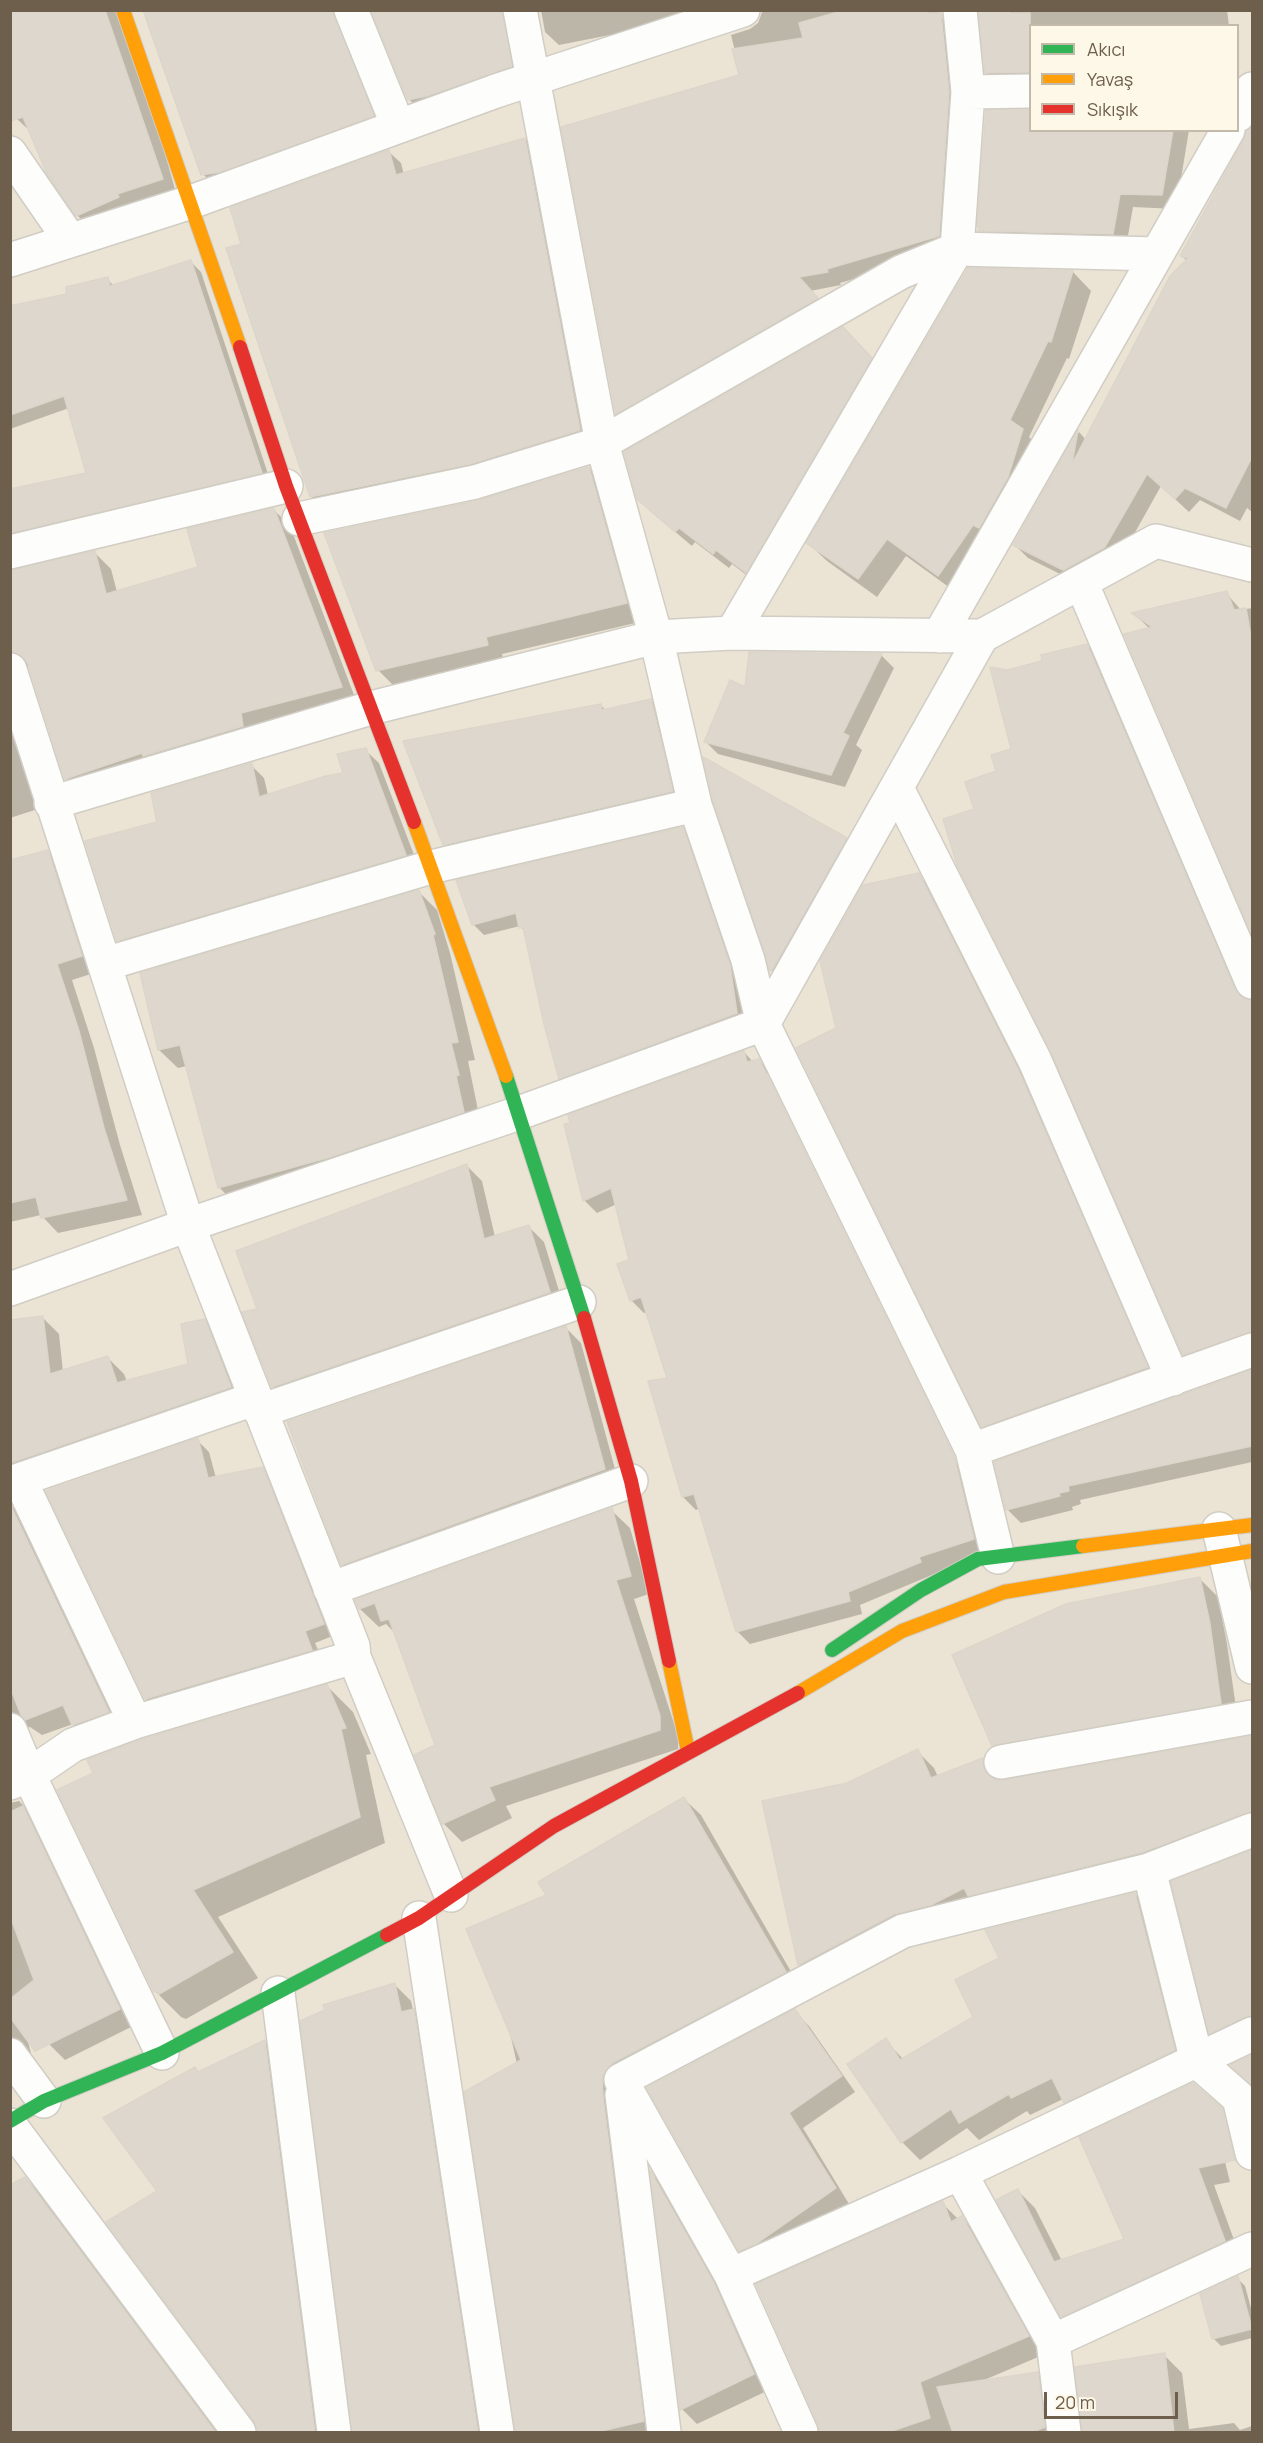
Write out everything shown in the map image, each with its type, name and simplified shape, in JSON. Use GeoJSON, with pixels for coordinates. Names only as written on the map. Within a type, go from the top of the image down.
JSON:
{"type":"FeatureCollection","features":[{"type":"Feature","properties":{"kind":"main road"},"geometry":{"type":"LineString","coordinates":[[123,10],[191,202],[286,486],[431,867],[519,1113],[579,1302],[631,1481],[688,1751]]}},
{"type":"Feature","properties":{"kind":"main road"},"geometry":{"type":"LineString","coordinates":[[10,2123],[44,2101],[162,2053],[419,1918],[554,1826],[688,1751],[813,1685],[902,1631],[1004,1592],[1232,1544],[1252,1525]]}},
{"type":"Feature","properties":{"kind":"main road"},"geometry":{"type":"LineString","coordinates":[[821,1658],[887,1612],[951,1572],[978,1559],[1232,1544]]}},
{"type":"Feature","properties":{"kind":"main road"},"geometry":{"type":"LineString","coordinates":[[688,1751],[783,1685]]}},
{"type":"Feature","properties":{"kind":"street"},"geometry":{"type":"LineString","coordinates":[[351,10],[399,126]]}},
{"type":"Feature","properties":{"kind":"street"},"geometry":{"type":"LineString","coordinates":[[520,10],[602,444],[656,637],[695,805],[748,960],[763,1024],[972,1450],[998,1557]]}},
{"type":"Feature","properties":{"kind":"street"},"geometry":{"type":"LineString","coordinates":[[10,260],[191,202],[711,15],[743,10]]}},
{"type":"Feature","properties":{"kind":"street"},"geometry":{"type":"LineString","coordinates":[[732,633],[957,249],[968,92],[960,10]]}},
{"type":"Feature","properties":{"kind":"street"},"geometry":{"type":"LineString","coordinates":[[1239,113],[1252,89]]}},
{"type":"Feature","properties":{"kind":"street"},"geometry":{"type":"LineString","coordinates":[[968,92],[1029,91]]}},
{"type":"Feature","properties":{"kind":"street"},"geometry":{"type":"LineString","coordinates":[[939,636],[1227,132]]}},
{"type":"Feature","properties":{"kind":"street"},"geometry":{"type":"LineString","coordinates":[[10,153],[70,240]]}},
{"type":"Feature","properties":{"kind":"street"},"geometry":{"type":"LineString","coordinates":[[299,519],[475,482],[602,444],[901,272],[957,249],[1157,254]]}},
{"type":"Feature","properties":{"kind":"street"},"geometry":{"type":"LineString","coordinates":[[10,552],[286,486]]}},
{"type":"Feature","properties":{"kind":"street"},"geometry":{"type":"LineString","coordinates":[[51,803],[370,708],[656,637],[732,633],[982,636],[1156,541],[1252,565]]}},
{"type":"Feature","properties":{"kind":"street"},"geometry":{"type":"LineString","coordinates":[[1082,582],[1252,982]]}},
{"type":"Feature","properties":{"kind":"street"},"geometry":{"type":"LineString","coordinates":[[10,1289],[188,1225],[519,1113],[763,1024],[982,636]]}},
{"type":"Feature","properties":{"kind":"street"},"geometry":{"type":"LineString","coordinates":[[10,670],[188,1225],[353,1646],[354,1657],[451,1895]]}},
{"type":"Feature","properties":{"kind":"street"},"geometry":{"type":"LineString","coordinates":[[897,788],[1035,1061],[1173,1378]]}},
{"type":"Feature","properties":{"kind":"street"},"geometry":{"type":"LineString","coordinates":[[105,964],[431,867],[695,805]]}},
{"type":"Feature","properties":{"kind":"street"},"geometry":{"type":"LineString","coordinates":[[135,1722],[15,1481],[579,1302]]}},
{"type":"Feature","properties":{"kind":"street"},"geometry":{"type":"LineString","coordinates":[[972,1450],[1252,1350]]}},
{"type":"Feature","properties":{"kind":"street"},"geometry":{"type":"LineString","coordinates":[[330,1589],[631,1481]]}},
{"type":"Feature","properties":{"kind":"street"},"geometry":{"type":"LineString","coordinates":[[1232,1544],[1252,1667]]}},
{"type":"Feature","properties":{"kind":"street"},"geometry":{"type":"LineString","coordinates":[[20,1779],[73,1745],[135,1722],[354,1657]]}},
{"type":"Feature","properties":{"kind":"street"},"geometry":{"type":"LineString","coordinates":[[1001,1762],[1252,1717]]}},
{"type":"Feature","properties":{"kind":"street"},"geometry":{"type":"LineString","coordinates":[[10,1730],[20,1779],[162,2053]]}},
{"type":"Feature","properties":{"kind":"street"},"geometry":{"type":"LineString","coordinates":[[621,2080],[903,1931],[1149,1870],[1252,1830]]}},
{"type":"Feature","properties":{"kind":"street"},"geometry":{"type":"LineString","coordinates":[[1149,1870],[1197,2061],[1239,2098],[1252,2153]]}},
{"type":"Feature","properties":{"kind":"street"},"geometry":{"type":"LineString","coordinates":[[419,1918],[496,2433]]}},
{"type":"Feature","properties":{"kind":"street"},"geometry":{"type":"LineString","coordinates":[[278,1993],[334,2433]]}},
{"type":"Feature","properties":{"kind":"street"},"geometry":{"type":"LineString","coordinates":[[731,2275],[960,2173],[1252,2034]]}},
{"type":"Feature","properties":{"kind":"street"},"geometry":{"type":"LineString","coordinates":[[10,2055],[44,2101]]}},
{"type":"Feature","properties":{"kind":"street"},"geometry":{"type":"LineString","coordinates":[[621,2080],[731,2275],[801,2433]]}},
{"type":"Feature","properties":{"kind":"street"},"geometry":{"type":"LineString","coordinates":[[621,2080],[664,2433]]}},
{"type":"Feature","properties":{"kind":"street"},"geometry":{"type":"LineString","coordinates":[[10,2123],[238,2433]]}},
{"type":"Feature","properties":{"kind":"street"},"geometry":{"type":"LineString","coordinates":[[960,2173],[1053,2341],[1064,2433]]}},
{"type":"Feature","properties":{"kind":"street"},"geometry":{"type":"LineString","coordinates":[[1053,2341],[1252,2249]]}},
{"type":"Feature","properties":{"kind":"shaded area"},"geometry":{"type":"Polygon","coordinates":[[[11,11],[1252,11],[1252,2432],[11,2432],[11,11]]]}},
{"type":"Feature","properties":{"kind":"building"},"geometry":{"type":"Polygon","coordinates":[[[10,10],[105,10],[163,179],[117,194],[119,197],[76,216],[46,172],[23,117],[10,121],[10,10]]]}},
{"type":"Feature","properties":{"kind":"building"},"geometry":{"type":"Polygon","coordinates":[[[143,10],[333,10],[374,116],[220,172],[201,175],[143,10]]]}},
{"type":"Feature","properties":{"kind":"building"},"geometry":{"type":"Polygon","coordinates":[[[371,10],[502,10],[512,66],[427,96],[408,100],[371,10]]]}},
{"type":"Feature","properties":{"kind":"building"},"geometry":{"type":"Polygon","coordinates":[[[845,10],[928,10],[928,13],[941,13],[949,92],[939,236],[827,269],[828,272],[799,277],[818,298],[616,414],[561,127],[739,75],[732,49],[803,38],[799,23],[845,10]]]}},
{"type":"Feature","properties":{"kind":"building"},"geometry":{"type":"Polygon","coordinates":[[[979,13],[1030,13],[1029,72],[985,73],[979,13]]]}},
{"type":"Feature","properties":{"kind":"building"},"geometry":{"type":"Polygon","coordinates":[[[986,110],[1029,110],[1029,132],[1173,132],[1162,195],[1120,194],[1113,234],[978,231],[980,226],[977,227],[986,110]]]}},
{"type":"Feature","properties":{"kind":"building"},"geometry":{"type":"Polygon","coordinates":[[[1252,126],[1252,457],[1226,508],[1185,488],[1175,499],[1147,474],[1105,547],[1063,570],[1013,545],[1078,430],[1072,464],[1170,276],[1188,258],[1180,256],[1244,139],[1246,131],[1252,126]]]}},
{"type":"Feature","properties":{"kind":"building"},"geometry":{"type":"Polygon","coordinates":[[[525,138],[580,430],[470,464],[310,497],[226,248],[241,244],[230,208],[389,150],[396,175],[525,138]]]}},
{"type":"Feature","properties":{"kind":"building"},"geometry":{"type":"Polygon","coordinates":[[[191,260],[262,473],[10,533],[10,489],[86,473],[64,396],[10,415],[10,306],[66,294],[66,287],[108,277],[110,286],[191,260]]]}},
{"type":"Feature","properties":{"kind":"building"},"geometry":{"type":"Polygon","coordinates":[[[968,268],[1073,271],[1051,342],[1048,341],[1010,420],[1023,429],[1008,477],[979,528],[973,525],[938,576],[887,539],[858,579],[806,543],[968,268]]]}},
{"type":"Feature","properties":{"kind":"building"},"geometry":{"type":"Polygon","coordinates":[[[843,327],[872,358],[746,573],[716,550],[713,554],[679,528],[675,532],[637,499],[624,452],[843,327]]]}},
{"type":"Feature","properties":{"kind":"building"},"geometry":{"type":"Polygon","coordinates":[[[589,467],[627,603],[486,637],[488,645],[376,671],[324,533],[479,500],[589,467]]]}},
{"type":"Feature","properties":{"kind":"building"},"geometry":{"type":"Polygon","coordinates":[[[274,508],[342,687],[241,713],[243,726],[143,756],[142,753],[65,779],[28,664],[22,656],[10,652],[10,570],[95,551],[106,594],[198,567],[187,529],[274,508]]]}},
{"type":"Feature","properties":{"kind":"building"},"geometry":{"type":"Polygon","coordinates":[[[1227,591],[1234,610],[1246,608],[1252,643],[1252,935],[1124,634],[1152,627],[1131,613],[1227,591]]]}},
{"type":"Feature","properties":{"kind":"building"},"geometry":{"type":"Polygon","coordinates":[[[1087,644],[1235,989],[1241,997],[1252,1000],[1252,1332],[1183,1355],[1052,1054],[957,865],[943,819],[974,809],[965,782],[996,771],[991,755],[1011,749],[990,667],[1007,670],[1042,661],[1041,655],[1087,644]]]}},
{"type":"Feature","properties":{"kind":"building"},"geometry":{"type":"Polygon","coordinates":[[[749,652],[882,654],[843,733],[849,736],[831,775],[704,742],[730,680],[745,687],[749,652]]]}},
{"type":"Feature","properties":{"kind":"building"},"geometry":{"type":"Polygon","coordinates":[[[651,699],[673,791],[443,845],[403,741],[601,704],[602,710],[651,699]]]}},
{"type":"Feature","properties":{"kind":"building"},"geometry":{"type":"Polygon","coordinates":[[[366,748],[406,855],[117,941],[85,841],[157,822],[151,793],[252,763],[259,797],[343,773],[337,754],[366,748]]]}},
{"type":"Feature","properties":{"kind":"building"},"geometry":{"type":"Polygon","coordinates":[[[703,757],[847,838],[770,971],[713,800],[703,757]]]}},
{"type":"Feature","properties":{"kind":"building"},"geometry":{"type":"Polygon","coordinates":[[[683,827],[730,965],[737,1013],[559,1079],[544,1024],[523,927],[519,928],[516,913],[472,925],[456,880],[683,827]]]}},
{"type":"Feature","properties":{"kind":"building"},"geometry":{"type":"Polygon","coordinates":[[[48,850],[82,956],[57,964],[79,1031],[104,1128],[127,1200],[41,1218],[36,1197],[10,1203],[10,860],[48,850]]]}},
{"type":"Feature","properties":{"kind":"building"},"geometry":{"type":"Polygon","coordinates":[[[919,873],[1018,1069],[1148,1367],[981,1427],[796,1048],[836,1028],[820,961],[863,885],[919,873]]]}},
{"type":"Feature","properties":{"kind":"building"},"geometry":{"type":"Polygon","coordinates":[[[419,890],[435,934],[433,935],[458,1042],[451,1043],[459,1075],[456,1076],[464,1112],[327,1158],[218,1188],[180,1045],[158,1050],[140,973],[419,890]]]}},
{"type":"Feature","properties":{"kind":"building"},"geometry":{"type":"Polygon","coordinates":[[[744,1051],[747,1062],[759,1059],[954,1456],[974,1539],[919,1557],[921,1562],[848,1592],[850,1601],[736,1632],[694,1494],[682,1497],[648,1381],[667,1378],[641,1297],[630,1301],[617,1264],[629,1260],[611,1188],[583,1201],[564,1124],[570,1123],[568,1115],[744,1051]]]}},
{"type":"Feature","properties":{"kind":"building"},"geometry":{"type":"Polygon","coordinates":[[[467,1164],[484,1239],[529,1225],[550,1292],[272,1387],[242,1312],[257,1309],[236,1251],[467,1164]]]}},
{"type":"Feature","properties":{"kind":"building"},"geometry":{"type":"Polygon","coordinates":[[[43,1316],[50,1374],[108,1356],[117,1383],[188,1364],[181,1324],[205,1319],[231,1387],[10,1463],[10,1320],[43,1316]]]}},
{"type":"Feature","properties":{"kind":"building"},"geometry":{"type":"Polygon","coordinates":[[[566,1326],[605,1469],[341,1565],[287,1422],[566,1326]]]}},
{"type":"Feature","properties":{"kind":"building"},"geometry":{"type":"Polygon","coordinates":[[[1252,1370],[1252,1446],[1068,1486],[1069,1491],[1059,1493],[1060,1496],[1006,1510],[994,1462],[1252,1370]]]}},
{"type":"Feature","properties":{"kind":"building"},"geometry":{"type":"Polygon","coordinates":[[[198,1438],[208,1478],[263,1467],[324,1624],[305,1631],[312,1650],[145,1699],[46,1491],[198,1438]]]}},
{"type":"Feature","properties":{"kind":"building"},"geometry":{"type":"Polygon","coordinates":[[[10,1504],[109,1712],[72,1725],[63,1705],[25,1720],[21,1715],[10,1687],[10,1504]]]}},
{"type":"Feature","properties":{"kind":"building"},"geometry":{"type":"Polygon","coordinates":[[[612,1508],[631,1576],[616,1580],[660,1716],[660,1730],[489,1787],[495,1800],[442,1824],[414,1755],[435,1745],[389,1619],[381,1621],[375,1603],[359,1609],[355,1600],[612,1508]]]}},
{"type":"Feature","properties":{"kind":"building"},"geometry":{"type":"Polygon","coordinates":[[[1200,1577],[1210,1624],[1221,1704],[992,1746],[952,1655],[1066,1604],[1200,1577]]]}},
{"type":"Feature","properties":{"kind":"building"},"geometry":{"type":"Polygon","coordinates":[[[327,1684],[346,1728],[341,1729],[360,1817],[193,1890],[233,1952],[159,1994],[157,1991],[154,1992],[57,1790],[93,1773],[87,1760],[141,1740],[327,1684]]]}},
{"type":"Feature","properties":{"kind":"building"},"geometry":{"type":"Polygon","coordinates":[[[1252,1736],[1252,1812],[1143,1852],[968,1896],[964,1888],[931,1905],[894,1914],[798,1965],[762,1801],[847,1783],[918,1749],[931,1778],[983,1758],[983,1766],[987,1774],[994,1779],[1004,1780],[1252,1736]]]}},
{"type":"Feature","properties":{"kind":"building"},"geometry":{"type":"Polygon","coordinates":[[[684,1797],[786,1972],[612,2063],[605,2071],[602,2079],[603,2097],[644,2421],[593,2433],[515,2433],[464,2092],[521,2060],[466,1929],[546,1895],[538,1882],[684,1797]]]}},
{"type":"Feature","properties":{"kind":"building"},"geometry":{"type":"Polygon","coordinates":[[[23,1806],[120,2009],[35,2051],[10,2017],[10,1999],[34,1980],[10,1916],[10,1812],[23,1806]]]}},
{"type":"Feature","properties":{"kind":"building"},"geometry":{"type":"Polygon","coordinates":[[[1252,1850],[1252,2015],[1209,2034],[1171,1881],[1252,1850]]]}},
{"type":"Feature","properties":{"kind":"building"},"geometry":{"type":"Polygon","coordinates":[[[1135,1893],[1175,2050],[1064,2103],[1052,2078],[1011,2098],[1009,2094],[959,2123],[951,2109],[901,2143],[847,2064],[886,2038],[900,2060],[973,2017],[955,1980],[999,1958],[985,1930],[1135,1893]]]}},
{"type":"Feature","properties":{"kind":"building"},"geometry":{"type":"Polygon","coordinates":[[[395,1983],[401,2012],[414,2009],[478,2433],[352,2433],[300,2021],[325,2010],[323,2005],[395,1983]]]}},
{"type":"Feature","properties":{"kind":"building"},"geometry":{"type":"Polygon","coordinates":[[[795,2009],[842,2076],[789,2113],[836,2188],[756,2244],[739,2251],[647,2088],[795,2009]]]}},
{"type":"Feature","properties":{"kind":"building"},"geometry":{"type":"Polygon","coordinates":[[[265,2040],[315,2433],[257,2433],[254,2421],[106,2222],[157,2191],[103,2118],[195,2067],[198,2072],[265,2040]]]}},
{"type":"Feature","properties":{"kind":"building"},"geometry":{"type":"Polygon","coordinates":[[[1252,2055],[1252,2086],[1230,2065],[1252,2055]]]}},
{"type":"Feature","properties":{"kind":"building"},"geometry":{"type":"Polygon","coordinates":[[[1193,2083],[1222,2108],[1235,2160],[1198,2168],[1225,2241],[1061,2317],[996,2200],[1018,2189],[1054,2262],[1124,2239],[1079,2137],[1193,2083]]]}},
{"type":"Feature","properties":{"kind":"building"},"geometry":{"type":"Polygon","coordinates":[[[650,2170],[714,2283],[754,2374],[680,2410],[650,2170]]]}},
{"type":"Feature","properties":{"kind":"building"},"geometry":{"type":"Polygon","coordinates":[[[25,2177],[216,2433],[10,2433],[10,2185],[25,2177]]]}},
{"type":"Feature","properties":{"kind":"building"},"geometry":{"type":"Polygon","coordinates":[[[943,2201],[951,2222],[962,2216],[1029,2336],[920,2382],[930,2418],[886,2433],[819,2433],[818,2424],[756,2284],[943,2201]]]}},
{"type":"Feature","properties":{"kind":"building"},"geometry":{"type":"Polygon","coordinates":[[[1238,2276],[1252,2329],[1212,2339],[1200,2294],[1238,2276]]]}},
{"type":"Feature","properties":{"kind":"building"},"geometry":{"type":"Polygon","coordinates":[[[1165,2353],[1174,2433],[1082,2433],[1075,2367],[1165,2353]]]}},
{"type":"Feature","properties":{"kind":"building"},"geometry":{"type":"Polygon","coordinates":[[[1038,2372],[1045,2427],[1030,2433],[953,2433],[937,2387],[1038,2372]]]}},
{"type":"Feature","properties":{"kind":"traffic: fast"},"geometry":{"type":"LineString","coordinates":[[506,1076],[584,1318]]}},
{"type":"Feature","properties":{"kind":"traffic: fast"},"geometry":{"type":"LineString","coordinates":[[832,1650],[921,1590],[978,1559],[1083,1546]]}},
{"type":"Feature","properties":{"kind":"traffic: fast"},"geometry":{"type":"LineString","coordinates":[[10,2121],[44,2101],[162,2053],[387,1935]]}},
{"type":"Feature","properties":{"kind":"traffic: slow"},"geometry":{"type":"LineString","coordinates":[[123,10],[240,347]]}},
{"type":"Feature","properties":{"kind":"traffic: slow"},"geometry":{"type":"LineString","coordinates":[[414,822],[506,1076]]}},
{"type":"Feature","properties":{"kind":"traffic: slow"},"geometry":{"type":"LineString","coordinates":[[1083,1546],[1252,1525]]}},
{"type":"Feature","properties":{"kind":"traffic: slow"},"geometry":{"type":"LineString","coordinates":[[798,1693],[902,1631],[1004,1592],[1252,1551]]}},
{"type":"Feature","properties":{"kind":"traffic: slow"},"geometry":{"type":"LineString","coordinates":[[669,1661],[688,1751]]}},
{"type":"Feature","properties":{"kind":"traffic: jam"},"geometry":{"type":"LineString","coordinates":[[240,347],[286,486],[414,822]]}},
{"type":"Feature","properties":{"kind":"traffic: jam"},"geometry":{"type":"LineString","coordinates":[[584,1318],[631,1481],[669,1661]]}},
{"type":"Feature","properties":{"kind":"traffic: jam"},"geometry":{"type":"LineString","coordinates":[[387,1935],[419,1918],[554,1826],[798,1693]]}}]}
